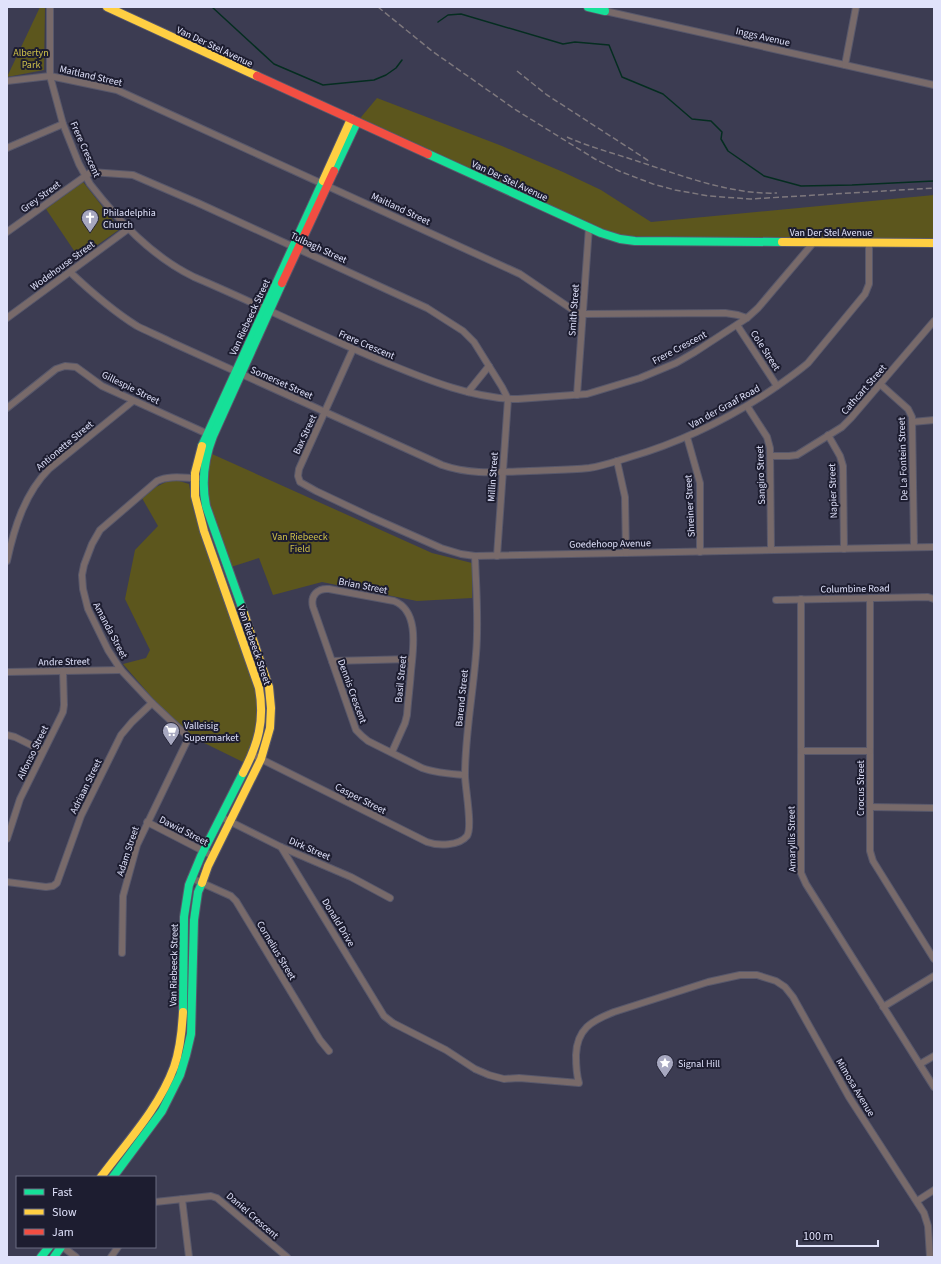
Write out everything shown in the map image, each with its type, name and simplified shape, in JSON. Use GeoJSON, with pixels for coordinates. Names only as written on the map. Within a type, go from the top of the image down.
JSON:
{"type":"FeatureCollection","features":[{"type":"Feature","properties":{"kind":"street","name":"Frere Crescent"},"geometry":{"type":"LineString","coordinates":[[50,7],[50,76],[63,124],[84,176],[128,229],[150,249],[176,268],[353,349],[424,379],[468,392],[508,399],[577,395],[612,387],[659,370],[695,352],[747,318],[766,299],[814,242]]}},
{"type":"Feature","properties":{"kind":"street","name":"Van Der Stel Avenue"},"geometry":{"type":"LineString","coordinates":[[107,7],[614,238],[635,242],[934,243]]}},
{"type":"Feature","properties":{"kind":"street","name":"Inggs Avenue"},"geometry":{"type":"LineString","coordinates":[[588,7],[605,9],[934,85]]}},
{"type":"Feature","properties":{"kind":"street"},"geometry":{"type":"LineString","coordinates":[[845,65],[856,7]]}},
{"type":"Feature","properties":{"kind":"street","name":"Maitland Street"},"geometry":{"type":"LineString","coordinates":[[7,81],[50,76],[117,90],[520,274],[572,311],[583,314],[725,313],[747,318]]}},
{"type":"Feature","properties":{"kind":"street","name":"Van Riebeeck Street"},"geometry":{"type":"LineString","coordinates":[[102,1176],[153,1108],[169,1079],[177,1054],[181,1033],[185,904],[191,878],[253,755],[261,722],[262,711],[260,692],[200,518],[195,496],[199,479],[204,464],[210,435],[354,120]]}},
{"type":"Feature","properties":{"kind":"street"},"geometry":{"type":"LineString","coordinates":[[7,148],[63,124]]}},
{"type":"Feature","properties":{"kind":"street","name":"Tulbagh Street"},"geometry":{"type":"LineString","coordinates":[[84,176],[91,172],[137,176],[427,308],[468,335],[477,346],[502,386],[508,399]]}},
{"type":"Feature","properties":{"kind":"street","name":"Grey Street"},"geometry":{"type":"LineString","coordinates":[[7,232],[84,176]]}},
{"type":"Feature","properties":{"kind":"street","name":"Smith Street"},"geometry":{"type":"LineString","coordinates":[[577,395],[589,227]]}},
{"type":"Feature","properties":{"kind":"street","name":"Wodehouse Street"},"geometry":{"type":"LineString","coordinates":[[7,318],[128,229]]}},
{"type":"Feature","properties":{"kind":"street","name":"Van der Graaf Road"},"geometry":{"type":"LineString","coordinates":[[502,472],[590,468],[617,461],[663,447],[687,437],[747,406],[797,373],[808,363],[867,292],[870,279],[869,243]]}},
{"type":"Feature","properties":{"kind":"street","name":"Somerset Street"},"geometry":{"type":"LineString","coordinates":[[70,272],[102,299],[137,325],[238,373],[442,465],[472,472],[502,472]]}},
{"type":"Feature","properties":{"kind":"street","name":"Cathcart Street"},"geometry":{"type":"LineString","coordinates":[[771,456],[789,456],[797,454],[847,422],[934,321]]}},
{"type":"Feature","properties":{"kind":"street","name":"Cole Street"},"geometry":{"type":"LineString","coordinates":[[737,325],[778,386]]}},
{"type":"Feature","properties":{"kind":"street","name":"Bax Street"},"geometry":{"type":"LineString","coordinates":[[301,483],[298,476],[299,469],[353,349]]}},
{"type":"Feature","properties":{"kind":"street","name":"Gillespie Street"},"geometry":{"type":"LineString","coordinates":[[7,408],[56,368],[72,366],[79,369],[102,386],[210,435]]}},
{"type":"Feature","properties":{"kind":"street"},"geometry":{"type":"LineString","coordinates":[[468,392],[489,366]]}},
{"type":"Feature","properties":{"kind":"street","name":"De La Fontein Street"},"geometry":{"type":"LineString","coordinates":[[880,384],[908,409],[912,417],[914,547]]}},
{"type":"Feature","properties":{"kind":"street","name":"Millin Street"},"geometry":{"type":"LineString","coordinates":[[497,556],[508,399]]}},
{"type":"Feature","properties":{"kind":"street","name":"Antionette Street"},"geometry":{"type":"LineString","coordinates":[[7,561],[10,537],[34,487],[44,474],[133,401]]}},
{"type":"Feature","properties":{"kind":"street","name":"Sangiro Street"},"geometry":{"type":"LineString","coordinates":[[747,406],[767,437],[771,456],[771,550]]}},
{"type":"Feature","properties":{"kind":"street"},"geometry":{"type":"LineString","coordinates":[[912,422],[934,420]]}},
{"type":"Feature","properties":{"kind":"street","name":"Napier Street"},"geometry":{"type":"LineString","coordinates":[[828,435],[840,456],[843,466],[844,548]]}},
{"type":"Feature","properties":{"kind":"street","name":"Shreiner Street"},"geometry":{"type":"LineString","coordinates":[[687,437],[700,483],[700,552]]}},
{"type":"Feature","properties":{"kind":"street"},"geometry":{"type":"LineString","coordinates":[[617,461],[625,497],[626,553]]}},
{"type":"Feature","properties":{"kind":"street","name":"Amanda Street"},"geometry":{"type":"LineString","coordinates":[[188,741],[186,735],[152,703],[121,670],[108,650],[86,605],[82,575],[89,550],[96,535],[104,525],[157,481],[166,478],[199,479]]}},
{"type":"Feature","properties":{"kind":"street","name":"Van Riebeeck Street"},"geometry":{"type":"LineString","coordinates":[[114,1176],[159,1116],[178,1082],[186,1059],[191,1034],[194,910],[201,882],[212,856],[261,758],[266,744],[270,724],[271,702],[266,677],[209,514],[199,479]]}},
{"type":"Feature","properties":{"kind":"street","name":"Goedehoop Avenue"},"geometry":{"type":"LineString","coordinates":[[301,483],[371,517],[441,548],[461,554],[475,556],[934,547]]}},
{"type":"Feature","properties":{"kind":"street","name":"Barend Street"},"geometry":{"type":"LineString","coordinates":[[462,840],[467,836],[469,827],[465,775],[476,646],[475,556]]}},
{"type":"Feature","properties":{"kind":"street","name":"Brian Street"},"geometry":{"type":"LineString","coordinates":[[317,591],[329,589],[394,601],[404,606]]}},
{"type":"Feature","properties":{"kind":"street","name":"Dennis Crescent"},"geometry":{"type":"LineString","coordinates":[[317,591],[313,597],[312,603],[356,730],[366,739],[431,771],[465,775]]}},
{"type":"Feature","properties":{"kind":"street","name":"Columbine Road"},"geometry":{"type":"LineString","coordinates":[[776,600],[928,597],[934,599]]}},
{"type":"Feature","properties":{"kind":"street","name":"Crocus Street"},"geometry":{"type":"LineString","coordinates":[[870,598],[870,851],[873,861],[934,959]]}},
{"type":"Feature","properties":{"kind":"street","name":"Amaryllis Street"},"geometry":{"type":"LineString","coordinates":[[801,599],[800,866],[802,878],[934,1087]]}},
{"type":"Feature","properties":{"kind":"street","name":"Basil Street"},"geometry":{"type":"LineString","coordinates":[[392,752],[406,720],[412,659],[414,634],[409,615],[404,606]]}},
{"type":"Feature","properties":{"kind":"street"},"geometry":{"type":"LineString","coordinates":[[332,661],[412,659]]}},
{"type":"Feature","properties":{"kind":"street","name":"Andre Street"},"geometry":{"type":"LineString","coordinates":[[7,672],[121,670]]}},
{"type":"Feature","properties":{"kind":"street","name":"Alfonso Street"},"geometry":{"type":"LineString","coordinates":[[7,839],[18,804],[64,708],[63,672]]}},
{"type":"Feature","properties":{"kind":"street","name":"Adriaan Street"},"geometry":{"type":"LineString","coordinates":[[7,882],[51,886],[56,883],[81,816],[121,735],[152,703]]}},
{"type":"Feature","properties":{"kind":"street"},"geometry":{"type":"LineString","coordinates":[[7,735],[15,737],[43,751]]}},
{"type":"Feature","properties":{"kind":"street","name":"Adam Street"},"geometry":{"type":"LineString","coordinates":[[122,953],[123,896],[137,845],[188,741]]}},
{"type":"Feature","properties":{"kind":"street"},"geometry":{"type":"LineString","coordinates":[[800,751],[870,751]]}},
{"type":"Feature","properties":{"kind":"street","name":"Casper Street"},"geometry":{"type":"LineString","coordinates":[[253,755],[427,842],[446,844],[455,843],[462,840]]}},
{"type":"Feature","properties":{"kind":"street"},"geometry":{"type":"LineString","coordinates":[[870,807],[934,808]]}},
{"type":"Feature","properties":{"kind":"street","name":"Dirk Street"},"geometry":{"type":"LineString","coordinates":[[221,817],[281,847],[351,877],[390,898]]}},
{"type":"Feature","properties":{"kind":"street","name":"Dawid Street"},"geometry":{"type":"LineString","coordinates":[[147,822],[212,856]]}},
{"type":"Feature","properties":{"kind":"street","name":"Donald Drive"},"geometry":{"type":"LineString","coordinates":[[281,847],[380,1007],[384,1016],[393,1023],[446,1050],[475,1069],[489,1075],[504,1079],[519,1078],[579,1083],[576,1069],[578,1041],[583,1030],[592,1023],[614,1012],[708,982],[723,979]]}},
{"type":"Feature","properties":{"kind":"street","name":"Cornelius Street"},"geometry":{"type":"LineString","coordinates":[[191,878],[231,896],[236,901],[329,1051]]}},
{"type":"Feature","properties":{"kind":"street","name":"Mimosa Avenue"},"geometry":{"type":"LineString","coordinates":[[723,979],[740,975],[757,975],[780,983],[789,992],[849,1097],[924,1213],[928,1226],[930,1257]]}},
{"type":"Feature","properties":{"kind":"street"},"geometry":{"type":"LineString","coordinates":[[883,1007],[934,976]]}},
{"type":"Feature","properties":{"kind":"street"},"geometry":{"type":"LineString","coordinates":[[920,1064],[934,1056]]}},
{"type":"Feature","properties":{"kind":"street"},"geometry":{"type":"LineString","coordinates":[[169,1079],[178,1082]]}},
{"type":"Feature","properties":{"kind":"street"},"geometry":{"type":"LineString","coordinates":[[917,1201],[934,1190]]}},
{"type":"Feature","properties":{"kind":"street","name":"Daniel Crescent"},"geometry":{"type":"LineString","coordinates":[[156,1202],[210,1196],[218,1198],[287,1257]]}},
{"type":"Feature","properties":{"kind":"street"},"geometry":{"type":"LineString","coordinates":[[182,1199],[189,1257]]}},
{"type":"Feature","properties":{"kind":"street"},"geometry":{"type":"LineString","coordinates":[[41,1257],[48,1248]]}},
{"type":"Feature","properties":{"kind":"street"},"geometry":{"type":"LineString","coordinates":[[54,1257],[61,1248]]}},
{"type":"Feature","properties":{"kind":"street"},"geometry":{"type":"LineString","coordinates":[[63,1248],[76,1257]]}},
{"type":"Feature","properties":{"kind":"street"},"geometry":{"type":"LineString","coordinates":[[111,1257],[117,1248]]}},
{"type":"Feature","properties":{"kind":"green space","name":"Albertyn Park"},"geometry":{"type":"Polygon","coordinates":[[[40,7],[45,7],[44,70],[7,77],[40,7]]]}},
{"type":"Feature","properties":{"kind":"green space"},"geometry":{"type":"Polygon","coordinates":[[[377,98],[502,146],[563,172],[601,190],[651,222],[934,195],[934,239],[673,238],[622,236],[589,224],[357,122],[377,98]]]}},
{"type":"Feature","properties":{"kind":"green space"},"geometry":{"type":"Polygon","coordinates":[[[83,182],[120,229],[79,258],[46,209],[83,182]]]}},
{"type":"Feature","properties":{"kind":"green space","name":"Van Riebeeck Field"},"geometry":{"type":"Polygon","coordinates":[[[212,454],[432,553],[472,563],[472,598],[417,601],[322,582],[273,595],[259,558],[231,567],[208,500],[207,479],[212,454]]]}},
{"type":"Feature","properties":{"kind":"green space"},"geometry":{"type":"Polygon","coordinates":[[[168,481],[179,481],[189,484],[193,509],[257,694],[256,728],[250,754],[245,763],[192,737],[155,701],[123,664],[146,658],[150,650],[125,599],[135,550],[158,526],[142,498],[156,487],[168,481]]]}},
{"type":"Feature","properties":{"kind":"waterway"},"geometry":{"type":"LineString","coordinates":[[212,7],[274,64],[323,85],[374,80],[386,75],[396,68],[402,60]]}},
{"type":"Feature","properties":{"kind":"waterway"},"geometry":{"type":"LineString","coordinates":[[438,22],[448,15],[461,14],[563,44],[575,42],[609,45],[622,77],[663,94],[692,119],[711,121],[722,132],[721,139],[728,151],[764,176],[801,186],[934,181]]}},
{"type":"Feature","properties":{"kind":"railway"},"geometry":{"type":"LineString","coordinates":[[378,7],[432,51],[516,110],[595,159],[619,171],[653,184],[675,190],[709,196],[750,199],[934,188]]}},
{"type":"Feature","properties":{"kind":"railway"},"geometry":{"type":"LineString","coordinates":[[517,71],[547,95],[649,161]]}},
{"type":"Feature","properties":{"kind":"railway"},"geometry":{"type":"LineString","coordinates":[[567,137],[592,147],[706,183],[742,191],[777,193]]}},
{"type":"Feature","properties":{"kind":"traffic: fast"},"geometry":{"type":"LineString","coordinates":[[588,7],[605,11],[604,7]]}},
{"type":"Feature","properties":{"kind":"traffic: fast"},"geometry":{"type":"LineString","coordinates":[[334,171],[357,122]]}},
{"type":"Feature","properties":{"kind":"traffic: fast"},"geometry":{"type":"LineString","coordinates":[[428,154],[601,233],[620,239],[635,241],[782,242]]}},
{"type":"Feature","properties":{"kind":"traffic: fast"},"geometry":{"type":"LineString","coordinates":[[202,446],[323,181]]}},
{"type":"Feature","properties":{"kind":"traffic: fast"},"geometry":{"type":"LineString","coordinates":[[244,613],[206,506],[204,497],[204,470],[207,453],[213,436],[282,283]]}},
{"type":"Feature","properties":{"kind":"traffic: fast"},"geometry":{"type":"LineString","coordinates":[[183,1012],[184,917],[189,885],[201,856],[243,773]]}},
{"type":"Feature","properties":{"kind":"traffic: fast"},"geometry":{"type":"LineString","coordinates":[[114,1176],[162,1111],[180,1075],[191,1034],[194,920],[198,892],[202,883]]}},
{"type":"Feature","properties":{"kind":"traffic: fast"},"geometry":{"type":"LineString","coordinates":[[41,1257],[48,1248]]}},
{"type":"Feature","properties":{"kind":"traffic: fast"},"geometry":{"type":"LineString","coordinates":[[54,1257],[60,1248]]}},
{"type":"Feature","properties":{"kind":"traffic: slow"},"geometry":{"type":"LineString","coordinates":[[107,7],[257,76]]}},
{"type":"Feature","properties":{"kind":"traffic: slow"},"geometry":{"type":"LineString","coordinates":[[323,181],[351,119]]}},
{"type":"Feature","properties":{"kind":"traffic: slow"},"geometry":{"type":"LineString","coordinates":[[782,242],[934,243]]}},
{"type":"Feature","properties":{"kind":"traffic: slow"},"geometry":{"type":"LineString","coordinates":[[202,446],[195,473],[195,496],[204,531],[259,688],[261,700],[261,722],[259,732],[253,752],[243,773]]}},
{"type":"Feature","properties":{"kind":"traffic: slow"},"geometry":{"type":"LineString","coordinates":[[202,883],[208,866],[261,759],[270,728],[271,708],[269,687],[244,613]]}},
{"type":"Feature","properties":{"kind":"traffic: slow"},"geometry":{"type":"LineString","coordinates":[[102,1176],[142,1124],[168,1082],[178,1054],[183,1012]]}},
{"type":"Feature","properties":{"kind":"traffic: jam"},"geometry":{"type":"LineString","coordinates":[[257,76],[428,154]]}},
{"type":"Feature","properties":{"kind":"traffic: jam"},"geometry":{"type":"LineString","coordinates":[[282,283],[334,171]]}},
{"type":"Feature","properties":{"kind":"place","name":"Philadelphia Church"},"geometry":{"type":"Point","coordinates":[90,233]}},
{"type":"Feature","properties":{"kind":"place","name":"Valleisig Supermarket"},"geometry":{"type":"Point","coordinates":[171,746]}},
{"type":"Feature","properties":{"kind":"place","name":"Signal Hill"},"geometry":{"type":"Point","coordinates":[665,1078]}}]}
